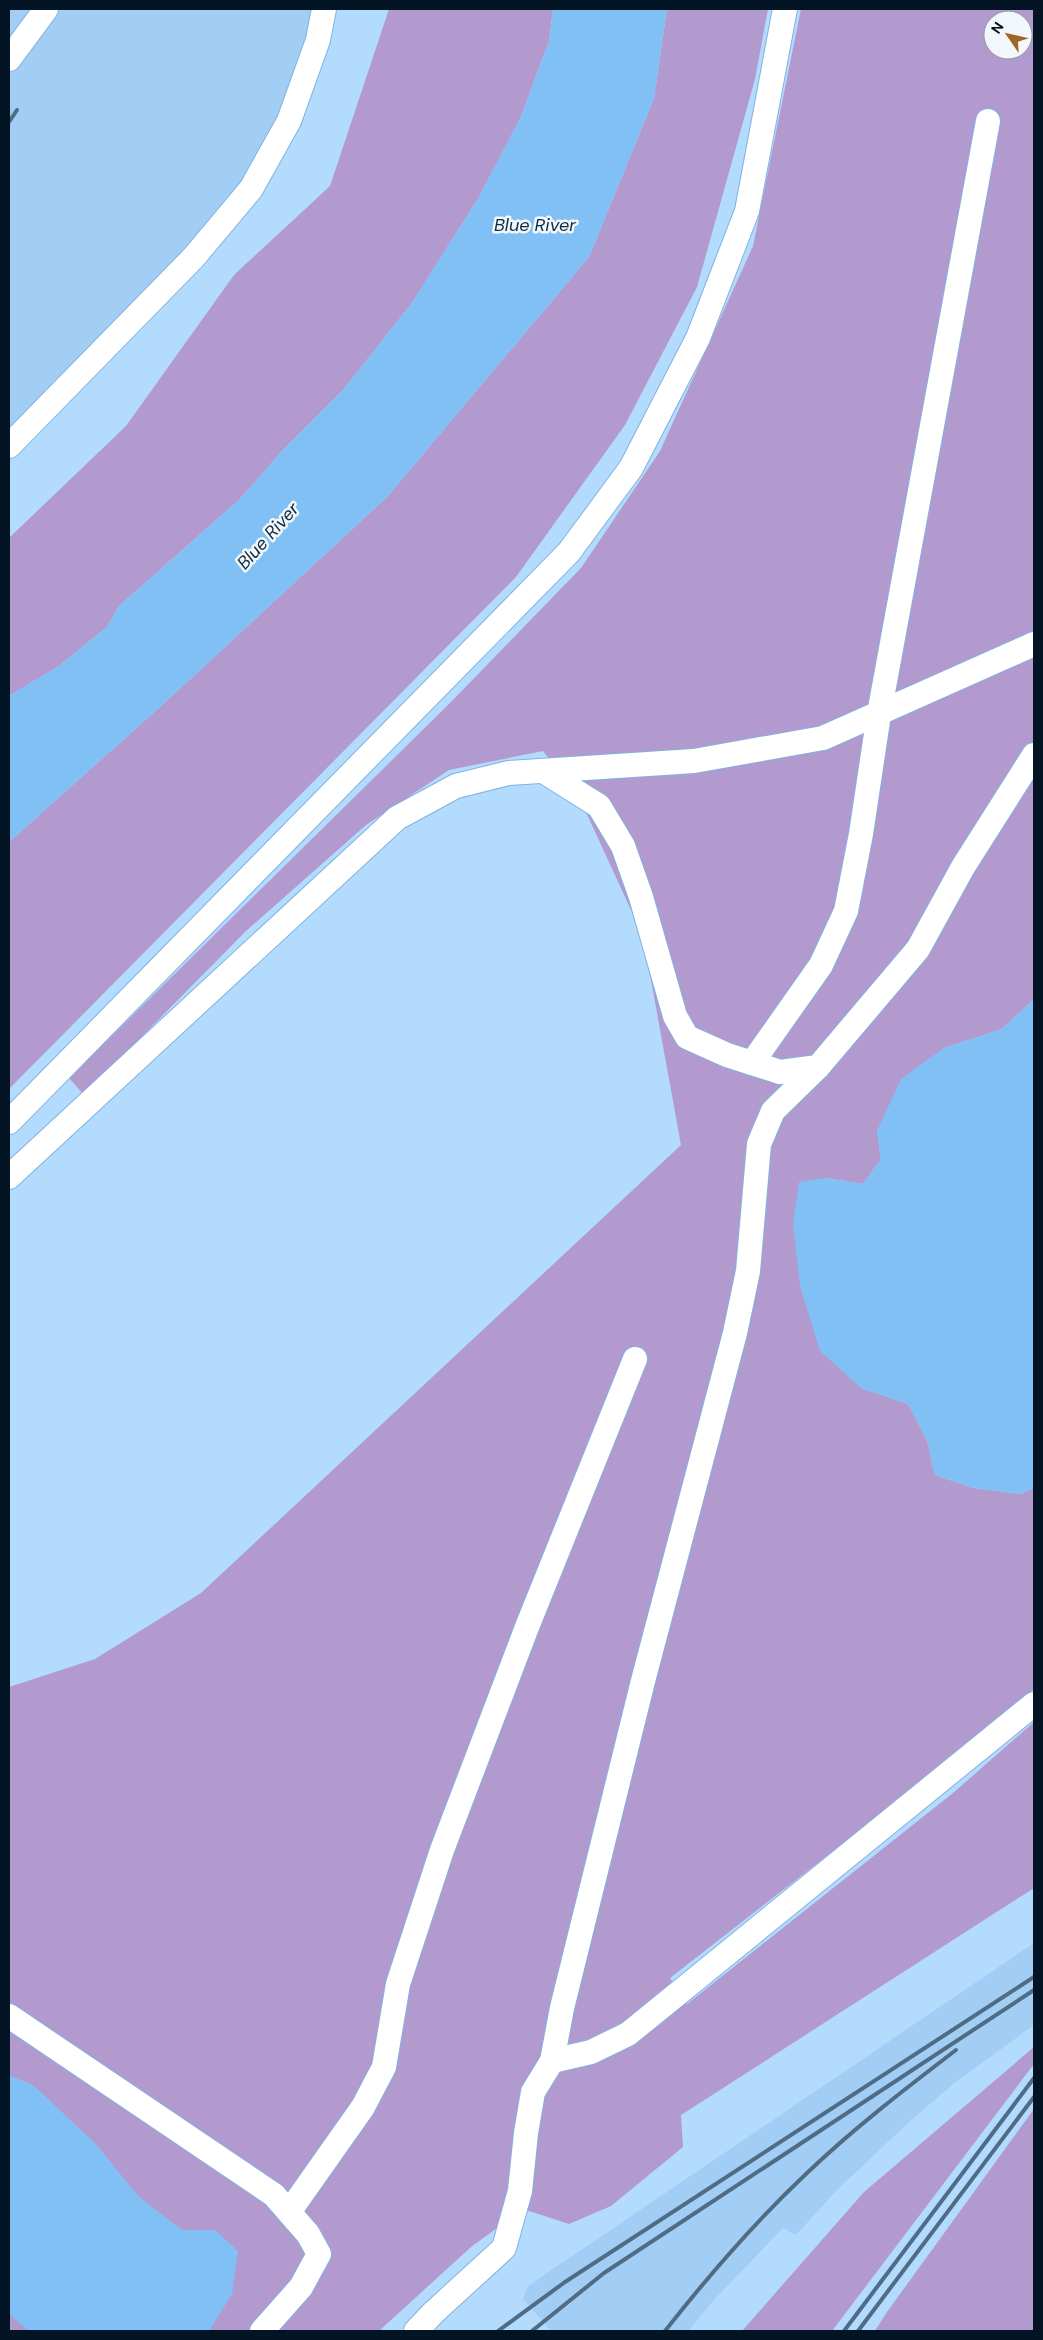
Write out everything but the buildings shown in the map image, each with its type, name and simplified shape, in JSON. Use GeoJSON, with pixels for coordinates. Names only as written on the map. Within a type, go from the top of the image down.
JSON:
{"type":"FeatureCollection","features":[{"type":"Feature","properties":{"kind":"lane"},"geometry":{"type":"LineString","coordinates":[[9,59],[46,9]]}},
{"type":"Feature","properties":{"kind":"lane"},"geometry":{"type":"LineString","coordinates":[[9,446],[194,258],[251,189],[288,121],[318,40],[324,9]]}},
{"type":"Feature","properties":{"kind":"lane"},"geometry":{"type":"LineString","coordinates":[[9,1122],[569,552],[631,468],[698,338],[747,211],[785,9]]}},
{"type":"Feature","properties":{"kind":"lane"},"geometry":{"type":"LineString","coordinates":[[752,1063],[821,965],[846,912],[862,834],[879,714],[988,121]]}},
{"type":"Feature","properties":{"kind":"lane"},"geometry":{"type":"LineString","coordinates":[[9,1177],[397,818],[456,786],[509,774],[694,761],[823,738],[1034,644]]}},
{"type":"Feature","properties":{"kind":"lane"},"geometry":{"type":"LineString","coordinates":[[416,2331],[504,2248],[520,2191],[533,2092],[552,2060],[562,2008],[642,1681],[735,1332],[748,1271],[759,1144],[773,1111],[818,1067],[918,949],[963,868],[1034,755]]}},
{"type":"Feature","properties":{"kind":"lane"},"geometry":{"type":"LineString","coordinates":[[545,772],[599,806],[623,846],[642,897],[675,1016],[687,1037],[727,1055],[780,1072],[818,1067]]}},
{"type":"Feature","properties":{"kind":"lane"},"geometry":{"type":"LineString","coordinates":[[289,2212],[363,2107],[384,2067],[398,1984],[442,1850],[526,1627],[636,1359]]}},
{"type":"Feature","properties":{"kind":"lane"},"geometry":{"type":"LineString","coordinates":[[552,2060],[591,2052],[628,2034],[1034,1704]]}},
{"type":"Feature","properties":{"kind":"lane"},"geometry":{"type":"LineString","coordinates":[[9,2016],[274,2195],[308,2234],[319,2254],[302,2287],[262,2331]]}},
{"type":"Feature","properties":{"kind":"shaded area"},"geometry":{"type":"Polygon","coordinates":[[[9,9],[314,9],[310,32],[279,116],[246,177],[198,240],[9,432],[9,9]]]}},
{"type":"Feature","properties":{"kind":"shaded area"},"geometry":{"type":"Polygon","coordinates":[[[389,9],[553,9],[549,41],[520,119],[479,197],[412,303],[342,391],[282,451],[240,499],[119,606],[107,627],[59,666],[9,696],[9,538],[126,426],[234,275],[330,186],[389,9]]]}},
{"type":"Feature","properties":{"kind":"shaded area"},"geometry":{"type":"Polygon","coordinates":[[[667,9],[768,9],[755,79],[697,287],[625,425],[516,577],[9,1089],[9,842],[161,706],[387,497],[589,257],[654,98],[667,9]]]}},
{"type":"Feature","properties":{"kind":"shaded area"},"geometry":{"type":"Polygon","coordinates":[[[801,9],[1034,9],[1034,999],[1002,1029],[944,1048],[877,1131],[881,1159],[863,1184],[826,1178],[861,1388],[908,1404],[927,1440],[935,1475],[974,1488],[1020,1494],[1034,1488],[1034,1689],[851,1837],[670,1978],[687,2004],[953,1793],[1034,1722],[1034,1888],[681,2115],[683,2147],[611,2206],[569,2224],[523,2209],[471,2247],[379,2331],[9,2331],[9,1687],[95,1659],[201,1593],[681,1145],[643,936],[579,797],[543,751],[449,770],[366,825],[246,931],[84,1095],[69,1078],[450,703],[581,568],[660,451],[753,246],[801,9]]]}},
{"type":"Feature","properties":{"kind":"shaded area"},"geometry":{"type":"Polygon","coordinates":[[[1034,1943],[1034,2025],[953,2084],[908,2123],[836,2191],[796,2235],[783,2228],[713,2301],[688,2331],[551,2331],[523,2299],[528,2286],[1034,1943]]]}},
{"type":"Feature","properties":{"kind":"shaded area"},"geometry":{"type":"Polygon","coordinates":[[[1034,2047],[1034,2064],[832,2331],[742,2331],[864,2192],[1034,2047]]]}},
{"type":"Feature","properties":{"kind":"shaded area"},"geometry":{"type":"Polygon","coordinates":[[[1034,2109],[1034,2331],[875,2331],[887,2312],[1034,2109]]]}},
{"type":"Feature","properties":{"kind":"water","name":"Blue River"},"geometry":{"type":"Polygon","coordinates":[[[553,9],[667,9],[654,98],[589,257],[387,497],[161,706],[9,842],[9,696],[59,666],[107,627],[119,606],[240,499],[282,451],[342,391],[412,303],[479,197],[520,119],[549,41],[553,9]]]}},
{"type":"Feature","properties":{"kind":"water"},"geometry":{"type":"Polygon","coordinates":[[[1034,999],[1034,1488],[1020,1494],[974,1488],[935,1475],[927,1440],[908,1404],[861,1388],[820,1351],[800,1286],[793,1225],[799,1182],[826,1178],[863,1184],[881,1159],[877,1131],[901,1079],[944,1048],[1002,1029],[1034,999]]]}},
{"type":"Feature","properties":{"kind":"water"},"geometry":{"type":"Polygon","coordinates":[[[9,2075],[33,2085],[96,2144],[138,2196],[182,2230],[215,2230],[238,2251],[232,2294],[209,2331],[29,2331],[9,2314],[9,2075]]]}},
{"type":"Feature","properties":{"kind":"railway"},"geometry":{"type":"LineString","coordinates":[[9,122],[17,110]]}},
{"type":"Feature","properties":{"kind":"railway"},"geometry":{"type":"LineString","coordinates":[[498,2331],[565,2282],[1034,1977]]}},
{"type":"Feature","properties":{"kind":"railway"},"geometry":{"type":"LineString","coordinates":[[532,2331],[604,2273],[1034,1990]]}},
{"type":"Feature","properties":{"kind":"railway"},"geometry":{"type":"LineString","coordinates":[[665,2331],[733,2249],[769,2210],[861,2125],[956,2050]]}},
{"type":"Feature","properties":{"kind":"railway"},"geometry":{"type":"LineString","coordinates":[[844,2331],[1034,2078]]}},
{"type":"Feature","properties":{"kind":"railway"},"geometry":{"type":"LineString","coordinates":[[858,2331],[1034,2097]]}}]}
